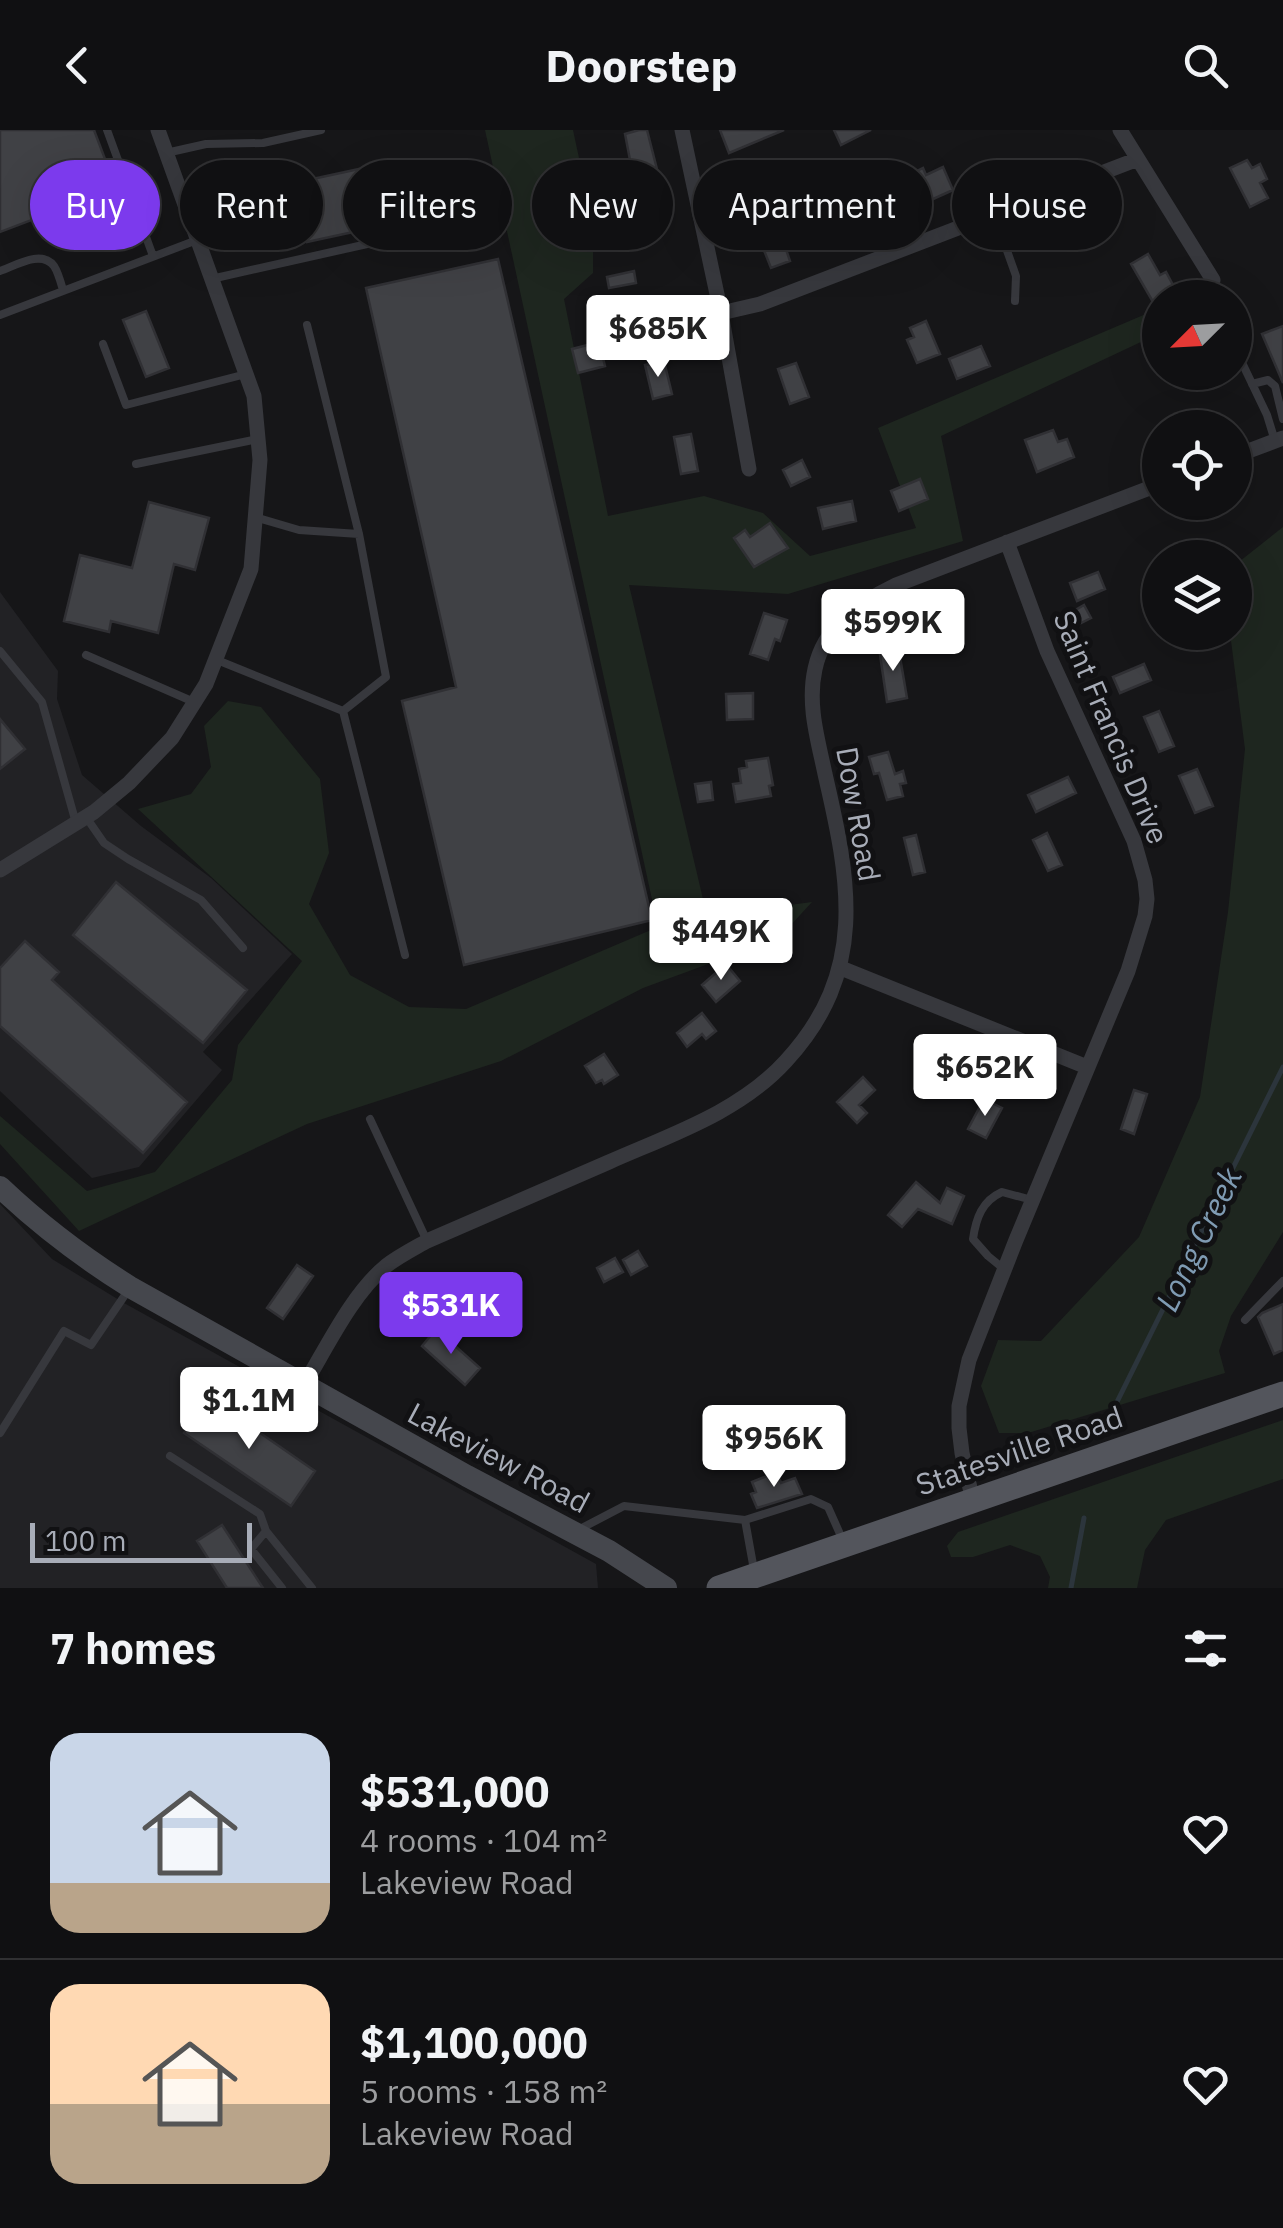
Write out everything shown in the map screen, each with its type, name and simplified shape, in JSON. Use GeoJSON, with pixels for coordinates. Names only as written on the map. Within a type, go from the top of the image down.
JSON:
{"type":"FeatureCollection","features":[{"type":"Feature","properties":{"kind":"main road","name":"Lakeview Road"},"geometry":{"type":"LineString","coordinates":[[0,1187],[40,1225],[130,1288],[610,1551],[666,1588]]}},
{"type":"Feature","properties":{"kind":"main road","name":"Statesville Road"},"geometry":{"type":"LineString","coordinates":[[719,1588],[1283,1394]]}},
{"type":"Feature","properties":{"kind":"street"},"geometry":{"type":"LineString","coordinates":[[158,130],[180,193]]}},
{"type":"Feature","properties":{"kind":"street"},"geometry":{"type":"LineString","coordinates":[[682,130],[750,469]]}},
{"type":"Feature","properties":{"kind":"street"},"geometry":{"type":"LineString","coordinates":[[1120,130],[1213,280]]}},
{"type":"Feature","properties":{"kind":"street"},"geometry":{"type":"LineString","coordinates":[[1122,165],[1138,159]]}},
{"type":"Feature","properties":{"kind":"street"},"geometry":{"type":"LineString","coordinates":[[721,313],[760,304],[952,230]]}},
{"type":"Feature","properties":{"kind":"street"},"geometry":{"type":"LineString","coordinates":[[0,870],[81,820],[128,783],[172,738],[206,684],[251,570],[260,460],[254,396],[201,250]]}},
{"type":"Feature","properties":{"kind":"street"},"geometry":{"type":"LineString","coordinates":[[1252,449],[1279,439]]}},
{"type":"Feature","properties":{"kind":"street","name":"Dow Road"},"geometry":{"type":"LineString","coordinates":[[304,1385],[335,1333],[384,1268],[427,1241],[688,1128],[752,1092],[776,1072],[807,1035],[840,968],[847,912],[846,881],[812,710],[812,692],[818,658],[849,612],[896,585],[1142,491]]}},
{"type":"Feature","properties":{"kind":"street","name":"Saint Francis Drive"},"geometry":{"type":"LineString","coordinates":[[973,1500],[962,1452],[958,1406],[969,1360],[1128,971],[1147,899],[1134,841],[1047,651],[1006,542]]}},
{"type":"Feature","properties":{"kind":"street"},"geometry":{"type":"LineString","coordinates":[[840,968],[1087,1066]]}},
{"type":"Feature","properties":{"kind":"lane"},"geometry":{"type":"LineString","coordinates":[[107,130],[153,256]]}},
{"type":"Feature","properties":{"kind":"lane"},"geometry":{"type":"LineString","coordinates":[[166,154],[206,144],[264,143],[321,130]]}},
{"type":"Feature","properties":{"kind":"lane"},"geometry":{"type":"LineString","coordinates":[[0,315],[180,246]]}},
{"type":"Feature","properties":{"kind":"lane"},"geometry":{"type":"LineString","coordinates":[[211,279],[343,249]]}},
{"type":"Feature","properties":{"kind":"lane"},"geometry":{"type":"LineString","coordinates":[[1007,250],[1016,276],[1015,300]]}},
{"type":"Feature","properties":{"kind":"lane"},"geometry":{"type":"LineString","coordinates":[[0,272],[34,258],[45,260],[54,266],[64,290]]}},
{"type":"Feature","properties":{"kind":"lane"},"geometry":{"type":"LineString","coordinates":[[307,325],[360,534],[386,677],[343,711]]}},
{"type":"Feature","properties":{"kind":"lane"},"geometry":{"type":"LineString","coordinates":[[103,344],[126,405],[246,374]]}},
{"type":"Feature","properties":{"kind":"lane"},"geometry":{"type":"LineString","coordinates":[[1279,439],[1252,384],[1268,380],[1276,386],[1283,420]]}},
{"type":"Feature","properties":{"kind":"lane"},"geometry":{"type":"LineString","coordinates":[[136,464],[258,439]]}},
{"type":"Feature","properties":{"kind":"lane"},"geometry":{"type":"LineString","coordinates":[[256,517],[299,530],[360,534]]}},
{"type":"Feature","properties":{"kind":"lane"},"geometry":{"type":"LineString","coordinates":[[0,651],[42,702],[81,820],[128,859],[201,900],[243,948]]}},
{"type":"Feature","properties":{"kind":"lane"},"geometry":{"type":"LineString","coordinates":[[86,655],[194,702]]}},
{"type":"Feature","properties":{"kind":"lane"},"geometry":{"type":"LineString","coordinates":[[216,659],[343,711]]}},
{"type":"Feature","properties":{"kind":"lane"},"geometry":{"type":"LineString","coordinates":[[343,711],[405,955]]}},
{"type":"Feature","properties":{"kind":"lane"},"geometry":{"type":"LineString","coordinates":[[370,1119],[427,1241]]}},
{"type":"Feature","properties":{"kind":"lane"},"geometry":{"type":"LineString","coordinates":[[1004,1268],[972,1239],[982,1207],[990,1197],[1002,1192],[1032,1200]]}},
{"type":"Feature","properties":{"kind":"lane"},"geometry":{"type":"LineString","coordinates":[[1245,1320],[1283,1281]]}},
{"type":"Feature","properties":{"kind":"lane"},"geometry":{"type":"LineString","coordinates":[[0,1433],[64,1330],[91,1344],[130,1288]]}},
{"type":"Feature","properties":{"kind":"lane"},"geometry":{"type":"LineString","coordinates":[[170,1456],[260,1514],[266,1531],[312,1588]]}},
{"type":"Feature","properties":{"kind":"lane"},"geometry":{"type":"LineString","coordinates":[[574,1532],[624,1506],[745,1520],[811,1499],[828,1507],[844,1545]]}},
{"type":"Feature","properties":{"kind":"lane"},"geometry":{"type":"LineString","coordinates":[[745,1520],[755,1576]]}},
{"type":"Feature","properties":{"kind":"lane"},"geometry":{"type":"LineString","coordinates":[[266,1531],[251,1549],[282,1588]]}},
{"type":"Feature","properties":{"kind":"shaded area"},"geometry":{"type":"Polygon","coordinates":[[[485,130],[573,130],[579,160],[532,160],[532,250],[593,250],[593,273],[564,299],[608,516],[704,496],[763,513],[810,556],[916,528],[878,428],[1142,316],[1142,341],[941,436],[963,541],[788,594],[629,585],[707,916],[812,902],[779,938],[643,988],[501,1061],[307,1124],[79,1231],[0,1144],[0,1116],[87,1191],[155,1172],[232,1080],[238,1045],[302,961],[138,809],[191,794],[211,767],[204,726],[228,701],[261,707],[320,779],[329,853],[309,904],[350,975],[409,1007],[466,1009],[658,927],[511,250],[512,160],[492,160],[485,130]]]}},
{"type":"Feature","properties":{"kind":"shaded area"},"geometry":{"type":"Polygon","coordinates":[[[1283,527],[1283,1232],[1231,1316],[1219,1351],[1225,1373],[1028,1433],[999,1433],[981,1386],[998,1340],[1041,1341],[1139,1237],[1200,1097],[1228,912],[1245,749],[1232,650],[1252,650],[1252,552],[1283,527]]]}},
{"type":"Feature","properties":{"kind":"shaded area"},"geometry":{"type":"Polygon","coordinates":[[[0,592],[58,671],[57,699],[82,775],[141,826],[211,878],[292,954],[203,1052],[222,1070],[139,1167],[92,1178],[0,1091],[0,592]]]}},
{"type":"Feature","properties":{"kind":"shaded area"},"geometry":{"type":"Polygon","coordinates":[[[0,1204],[52,1259],[124,1303],[596,1564],[598,1588],[0,1588],[0,1204]]]}},
{"type":"Feature","properties":{"kind":"shaded area"},"geometry":{"type":"Polygon","coordinates":[[[1283,1420],[1283,1479],[1166,1520],[1145,1550],[1137,1588],[1048,1588],[1050,1577],[1040,1556],[1010,1545],[973,1557],[951,1557],[947,1546],[958,1532],[1283,1420]]]}},
{"type":"Feature","properties":{"kind":"building"},"geometry":{"type":"Polygon","coordinates":[[[0,130],[94,130],[105,160],[30,160],[30,221],[0,232],[0,130]]]}},
{"type":"Feature","properties":{"kind":"building"},"geometry":{"type":"Polygon","coordinates":[[[647,130],[655,160],[630,160],[625,134],[647,130]]]}},
{"type":"Feature","properties":{"kind":"building"},"geometry":{"type":"Polygon","coordinates":[[[720,130],[784,130],[729,153],[720,130]]]}},
{"type":"Feature","properties":{"kind":"building"},"geometry":{"type":"Polygon","coordinates":[[[834,130],[871,130],[841,145],[834,130]]]}},
{"type":"Feature","properties":{"kind":"building"},"geometry":{"type":"Polygon","coordinates":[[[1247,160],[1252,168],[1260,164],[1267,179],[1260,183],[1268,198],[1250,207],[1230,168],[1247,160]]]}},
{"type":"Feature","properties":{"kind":"building"},"geometry":{"type":"Polygon","coordinates":[[[943,167],[952,190],[932,200],[932,172],[943,167]]]}},
{"type":"Feature","properties":{"kind":"building"},"geometry":{"type":"Polygon","coordinates":[[[343,172],[343,234],[323,239],[323,177],[343,172]]]}},
{"type":"Feature","properties":{"kind":"building"},"geometry":{"type":"Polygon","coordinates":[[[764,250],[786,250],[790,261],[771,268],[764,250]]]}},
{"type":"Feature","properties":{"kind":"building"},"geometry":{"type":"Polygon","coordinates":[[[1148,254],[1160,275],[1166,272],[1170,280],[1142,283],[1131,264],[1148,254]]]}},
{"type":"Feature","properties":{"kind":"building"},"geometry":{"type":"Polygon","coordinates":[[[498,259],[652,920],[464,965],[402,701],[456,687],[366,288],[498,259]]]}},
{"type":"Feature","properties":{"kind":"building"},"geometry":{"type":"Polygon","coordinates":[[[634,271],[636,283],[609,288],[607,277],[634,271]]]}},
{"type":"Feature","properties":{"kind":"building"},"geometry":{"type":"Polygon","coordinates":[[[146,311],[169,368],[146,377],[123,320],[146,311]]]}},
{"type":"Feature","properties":{"kind":"building"},"geometry":{"type":"Polygon","coordinates":[[[926,321],[940,354],[917,363],[907,340],[914,337],[910,328],[926,321]]]}},
{"type":"Feature","properties":{"kind":"building"},"geometry":{"type":"Polygon","coordinates":[[[1283,326],[1283,383],[1262,334],[1283,326]]]}},
{"type":"Feature","properties":{"kind":"building"},"geometry":{"type":"Polygon","coordinates":[[[599,342],[605,366],[578,373],[572,349],[599,342]]]}},
{"type":"Feature","properties":{"kind":"building"},"geometry":{"type":"Polygon","coordinates":[[[981,346],[990,366],[957,379],[949,359],[981,346]]]}},
{"type":"Feature","properties":{"kind":"building"},"geometry":{"type":"Polygon","coordinates":[[[664,361],[672,394],[653,399],[645,365],[664,361]]]}},
{"type":"Feature","properties":{"kind":"building"},"geometry":{"type":"Polygon","coordinates":[[[796,363],[809,397],[790,404],[778,369],[796,363]]]}},
{"type":"Feature","properties":{"kind":"building"},"geometry":{"type":"Polygon","coordinates":[[[1053,430],[1058,442],[1067,439],[1074,457],[1037,472],[1025,440],[1053,430]]]}},
{"type":"Feature","properties":{"kind":"building"},"geometry":{"type":"Polygon","coordinates":[[[691,434],[698,471],[681,474],[674,437],[691,434]]]}},
{"type":"Feature","properties":{"kind":"building"},"geometry":{"type":"Polygon","coordinates":[[[802,460],[810,477],[791,486],[783,470],[802,460]]]}},
{"type":"Feature","properties":{"kind":"building"},"geometry":{"type":"Polygon","coordinates":[[[920,479],[928,499],[899,511],[891,491],[920,479]]]}},
{"type":"Feature","properties":{"kind":"building"},"geometry":{"type":"Polygon","coordinates":[[[852,501],[856,521],[823,529],[818,508],[852,501]]]}},
{"type":"Feature","properties":{"kind":"building"},"geometry":{"type":"Polygon","coordinates":[[[149,502],[209,518],[195,570],[174,564],[158,633],[111,621],[109,632],[64,621],[80,555],[132,568],[149,502]]]}},
{"type":"Feature","properties":{"kind":"building"},"geometry":{"type":"Polygon","coordinates":[[[770,523],[788,548],[754,567],[734,538],[745,530],[750,537],[770,523]]]}},
{"type":"Feature","properties":{"kind":"building"},"geometry":{"type":"Polygon","coordinates":[[[1098,572],[1105,589],[1077,601],[1070,583],[1098,572]]]}},
{"type":"Feature","properties":{"kind":"building"},"geometry":{"type":"Polygon","coordinates":[[[1084,605],[1091,618],[1079,624],[1072,612],[1084,605]]]}},
{"type":"Feature","properties":{"kind":"building"},"geometry":{"type":"Polygon","coordinates":[[[764,613],[787,620],[768,660],[750,654],[764,613]]]}},
{"type":"Feature","properties":{"kind":"building"},"geometry":{"type":"Polygon","coordinates":[[[898,645],[907,698],[887,702],[879,648],[898,645]]]}},
{"type":"Feature","properties":{"kind":"building"},"geometry":{"type":"Polygon","coordinates":[[[1144,664],[1151,680],[1120,693],[1113,677],[1144,664]]]}},
{"type":"Feature","properties":{"kind":"building"},"geometry":{"type":"Polygon","coordinates":[[[753,693],[753,719],[727,720],[726,694],[753,693]]]}},
{"type":"Feature","properties":{"kind":"building"},"geometry":{"type":"Polygon","coordinates":[[[1159,711],[1174,746],[1159,752],[1144,717],[1159,711]]]}},
{"type":"Feature","properties":{"kind":"building"},"geometry":{"type":"Polygon","coordinates":[[[0,719],[25,749],[0,769],[0,719]]]}},
{"type":"Feature","properties":{"kind":"building"},"geometry":{"type":"Polygon","coordinates":[[[888,752],[895,774],[903,771],[906,783],[900,784],[903,796],[887,800],[879,773],[874,774],[869,757],[888,752]]]}},
{"type":"Feature","properties":{"kind":"building"},"geometry":{"type":"Polygon","coordinates":[[[768,758],[771,796],[736,802],[733,784],[741,783],[739,769],[747,767],[746,761],[768,758]]]}},
{"type":"Feature","properties":{"kind":"building"},"geometry":{"type":"Polygon","coordinates":[[[1197,769],[1213,806],[1195,813],[1179,776],[1197,769]]]}},
{"type":"Feature","properties":{"kind":"building"},"geometry":{"type":"Polygon","coordinates":[[[1068,777],[1076,793],[1036,812],[1028,795],[1068,777]]]}},
{"type":"Feature","properties":{"kind":"building"},"geometry":{"type":"Polygon","coordinates":[[[711,782],[713,800],[698,802],[695,784],[711,782]]]}},
{"type":"Feature","properties":{"kind":"building"},"geometry":{"type":"Polygon","coordinates":[[[1047,833],[1062,865],[1048,871],[1033,840],[1047,833]]]}},
{"type":"Feature","properties":{"kind":"building"},"geometry":{"type":"Polygon","coordinates":[[[916,835],[925,872],[913,875],[904,838],[916,835]]]}},
{"type":"Feature","properties":{"kind":"building"},"geometry":{"type":"Polygon","coordinates":[[[116,882],[247,990],[203,1043],[73,935],[116,882]]]}},
{"type":"Feature","properties":{"kind":"building"},"geometry":{"type":"Polygon","coordinates":[[[25,941],[59,972],[52,980],[187,1102],[143,1153],[0,1026],[0,968],[25,941]]]}},
{"type":"Feature","properties":{"kind":"building"},"geometry":{"type":"Polygon","coordinates":[[[726,964],[740,981],[716,1002],[702,985],[726,964]]]}},
{"type":"Feature","properties":{"kind":"building"},"geometry":{"type":"Polygon","coordinates":[[[702,1013],[716,1031],[706,1039],[702,1034],[687,1047],[677,1033],[702,1013]]]}},
{"type":"Feature","properties":{"kind":"building"},"geometry":{"type":"Polygon","coordinates":[[[604,1054],[618,1075],[604,1084],[602,1080],[596,1083],[585,1066],[604,1054]]]}},
{"type":"Feature","properties":{"kind":"building"},"geometry":{"type":"Polygon","coordinates":[[[863,1077],[875,1090],[859,1105],[867,1113],[857,1123],[837,1102],[863,1077]]]}},
{"type":"Feature","properties":{"kind":"building"},"geometry":{"type":"Polygon","coordinates":[[[1134,1090],[1147,1094],[1134,1134],[1121,1129],[1134,1090]]]}},
{"type":"Feature","properties":{"kind":"building"},"geometry":{"type":"Polygon","coordinates":[[[984,1099],[1002,1108],[986,1138],[968,1129],[984,1099]]]}},
{"type":"Feature","properties":{"kind":"building"},"geometry":{"type":"Polygon","coordinates":[[[916,1182],[940,1203],[947,1188],[964,1196],[952,1224],[918,1209],[902,1227],[888,1215],[916,1182]]]}},
{"type":"Feature","properties":{"kind":"building"},"geometry":{"type":"Polygon","coordinates":[[[638,1251],[647,1266],[631,1275],[623,1260],[638,1251]]]}},
{"type":"Feature","properties":{"kind":"building"},"geometry":{"type":"Polygon","coordinates":[[[615,1258],[623,1272],[604,1282],[597,1268],[615,1258]]]}},
{"type":"Feature","properties":{"kind":"building"},"geometry":{"type":"Polygon","coordinates":[[[297,1265],[313,1276],[283,1319],[267,1308],[297,1265]]]}},
{"type":"Feature","properties":{"kind":"building"},"geometry":{"type":"Polygon","coordinates":[[[1283,1304],[1283,1350],[1274,1354],[1258,1317],[1283,1304]]]}},
{"type":"Feature","properties":{"kind":"building"},"geometry":{"type":"Polygon","coordinates":[[[436,1329],[480,1368],[465,1385],[422,1346],[436,1329]]]}},
{"type":"Feature","properties":{"kind":"building"},"geometry":{"type":"Polygon","coordinates":[[[208,1397],[315,1471],[291,1506],[184,1433],[208,1397]]]}},
{"type":"Feature","properties":{"kind":"building"},"geometry":{"type":"Polygon","coordinates":[[[777,1472],[781,1483],[795,1478],[802,1494],[757,1508],[751,1494],[756,1492],[752,1482],[777,1472]]]}},
{"type":"Feature","properties":{"kind":"building"},"geometry":{"type":"Polygon","coordinates":[[[222,1525],[263,1588],[227,1588],[197,1541],[222,1525]]]}},
{"type":"Feature","properties":{"kind":"waterway","name":"Long Creek"},"geometry":{"type":"LineString","coordinates":[[1113,1410],[1283,1067]]}},
{"type":"Feature","properties":{"kind":"waterway","name":"Long Creek"},"geometry":{"type":"LineString","coordinates":[[1071,1588],[1084,1518]]}}]}
